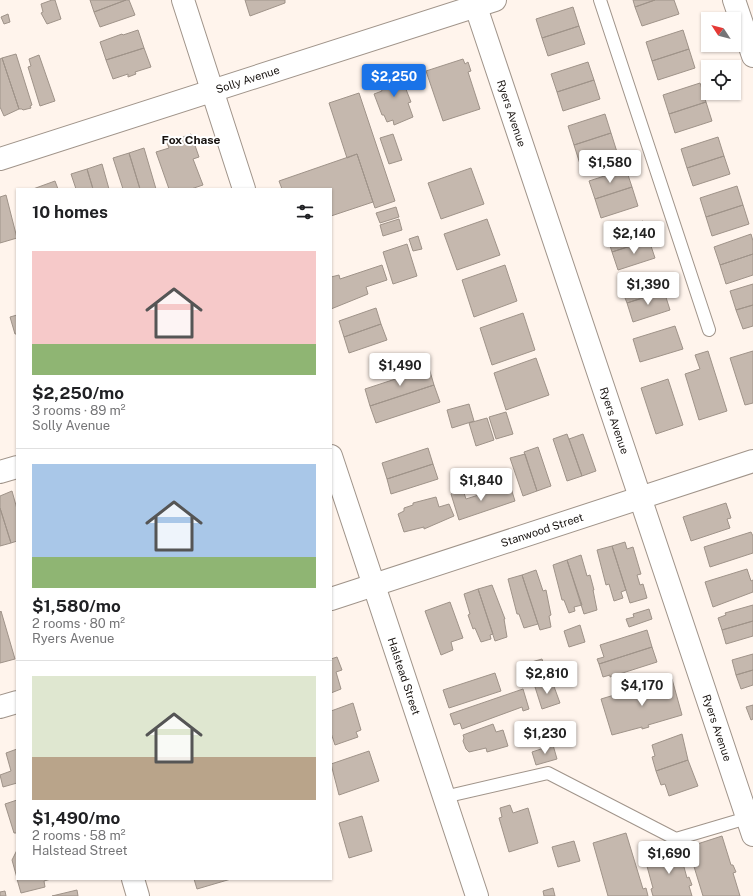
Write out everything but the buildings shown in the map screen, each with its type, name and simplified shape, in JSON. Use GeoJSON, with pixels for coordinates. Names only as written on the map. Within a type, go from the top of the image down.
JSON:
{"type":"FeatureCollection","features":[{"type":"Feature","properties":{"kind":"street"},"geometry":{"type":"LineString","coordinates":[[183,0],[244,188]]}},
{"type":"Feature","properties":{"kind":"street"},"geometry":{"type":"LineString","coordinates":[[734,0],[753,56]]}},
{"type":"Feature","properties":{"kind":"street","name":"Solly Avenue"},"geometry":{"type":"LineString","coordinates":[[0,159],[486,3]]}},
{"type":"Feature","properties":{"kind":"street","name":"Ryers Avenue"},"geometry":{"type":"LineString","coordinates":[[486,3],[641,498],[750,826]]}},
{"type":"Feature","properties":{"kind":"street","name":"Halstead Street"},"geometry":{"type":"LineString","coordinates":[[332,459],[477,896]]}},
{"type":"Feature","properties":{"kind":"street","name":"Stanwood Street"},"geometry":{"type":"LineString","coordinates":[[332,599],[753,461]]}},
{"type":"Feature","properties":{"kind":"street"},"geometry":{"type":"LineString","coordinates":[[0,472],[16,467]]}},
{"type":"Feature","properties":{"kind":"street"},"geometry":{"type":"LineString","coordinates":[[0,707],[16,702]]}},
{"type":"Feature","properties":{"kind":"street"},"geometry":{"type":"LineString","coordinates":[[133,880],[138,896]]}},
{"type":"Feature","properties":{"kind":"lane"},"geometry":{"type":"LineString","coordinates":[[600,0],[709,330]]}},
{"type":"Feature","properties":{"kind":"lane"},"geometry":{"type":"LineString","coordinates":[[444,797],[548,773],[676,839],[750,826]]}},
{"type":"Feature","properties":{"kind":"district","name":"Fox Chase"},"geometry":{"type":"Point","coordinates":[191,140]}}]}
